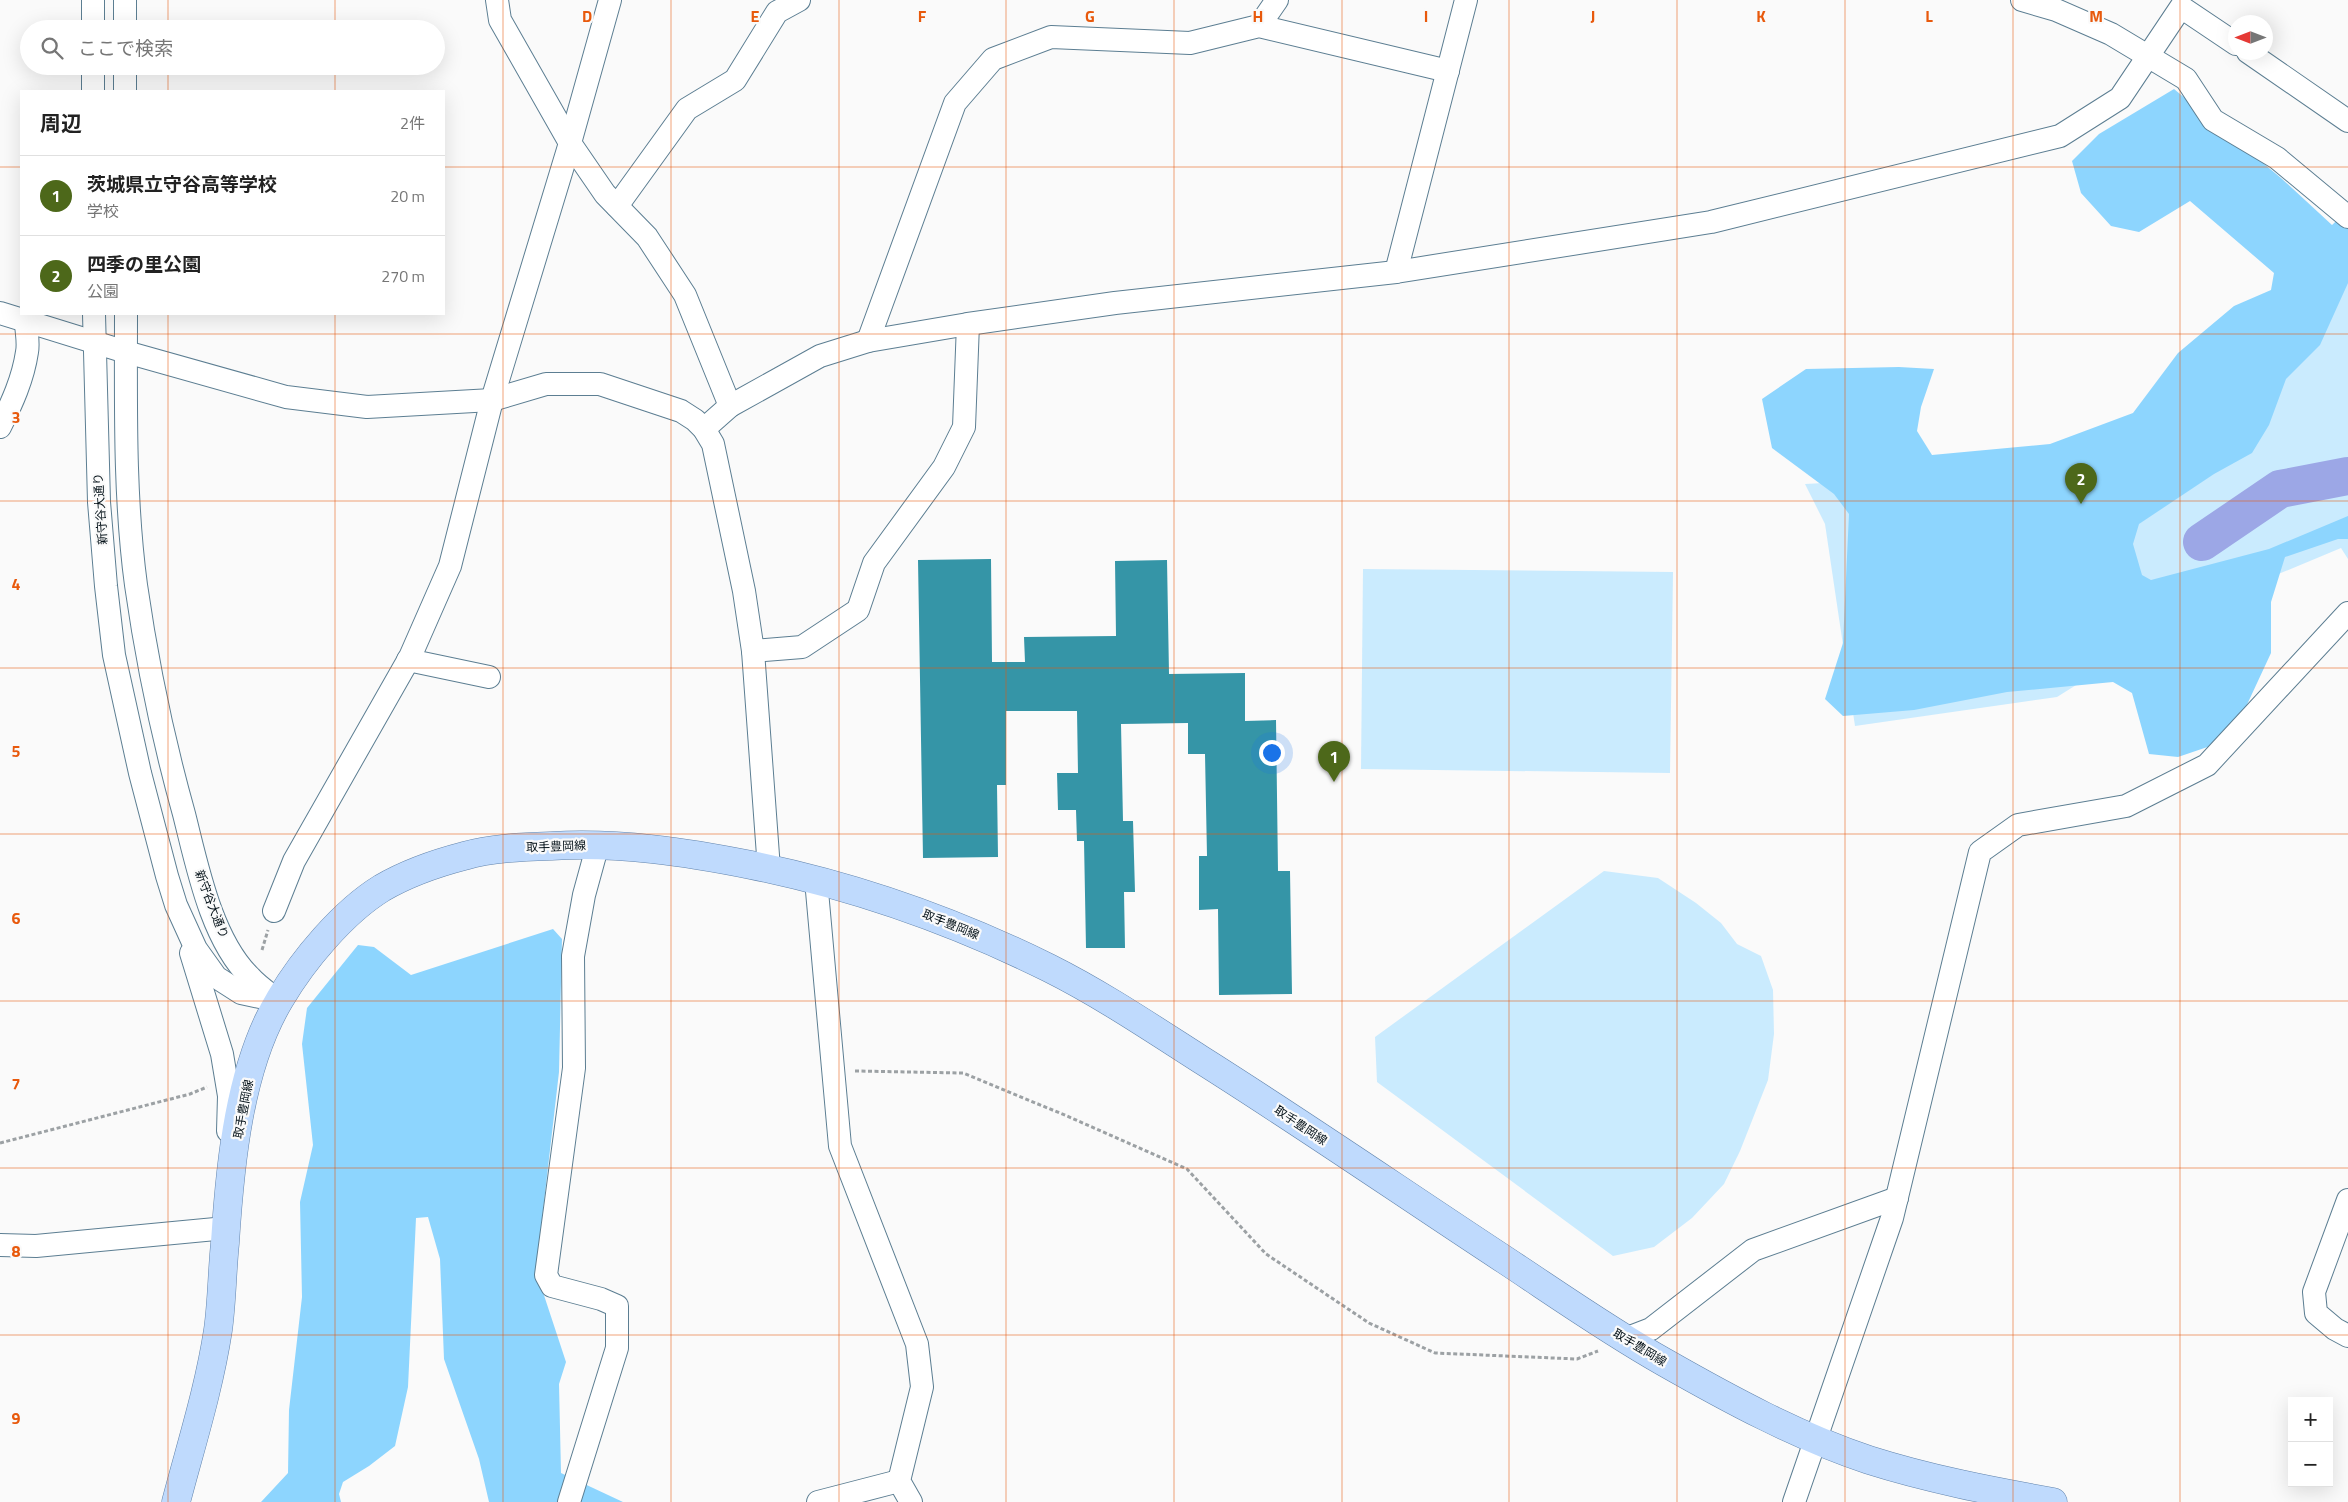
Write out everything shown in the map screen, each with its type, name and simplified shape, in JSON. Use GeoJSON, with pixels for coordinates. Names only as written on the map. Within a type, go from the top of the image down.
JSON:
{"type":"FeatureCollection","features":[{"type":"Feature","properties":{"kind":"main road","name":"取手豊岡線"},"geometry":{"type":"LineString","coordinates":[[176,1502],[208,1380],[219,1326],[231,1177],[243,1100],[253,1057],[278,1001],[304,963],[335,928],[382,888],[425,868],[468,854],[508,848],[598,844],[686,852],[816,880],[874,896],[939,919],[1052,969],[1105,998],[1229,1077],[1625,1339],[1730,1398],[1816,1440],[1867,1459],[1988,1490],[2053,1502]]}},
{"type":"Feature","properties":{"kind":"street"},"geometry":{"type":"LineString","coordinates":[[93,0],[93,20]]}},
{"type":"Feature","properties":{"kind":"street"},"geometry":{"type":"LineString","coordinates":[[125,0],[125,20]]}},
{"type":"Feature","properties":{"kind":"street"},"geometry":{"type":"LineString","coordinates":[[497,0],[500,20],[570,143],[605,194],[647,237],[685,295],[730,406]]}},
{"type":"Feature","properties":{"kind":"street"},"geometry":{"type":"LineString","coordinates":[[274,911],[294,861],[408,660],[450,566],[492,400],[570,143],[610,0]]}},
{"type":"Feature","properties":{"kind":"street"},"geometry":{"type":"LineString","coordinates":[[616,206],[687,109],[735,80],[778,12],[798,0]]}},
{"type":"Feature","properties":{"kind":"street"},"geometry":{"type":"LineString","coordinates":[[1259,26],[1277,0]]}},
{"type":"Feature","properties":{"kind":"street"},"geometry":{"type":"LineString","coordinates":[[1396,272],[1466,0]]}},
{"type":"Feature","properties":{"kind":"street"},"geometry":{"type":"LineString","coordinates":[[2022,0],[2056,10],[2110,34],[2186,79],[2213,120],[2277,158],[2348,217]]}},
{"type":"Feature","properties":{"kind":"street"},"geometry":{"type":"LineString","coordinates":[[704,429],[730,406],[820,356],[868,341],[968,324],[1115,303],[1396,272],[1711,222],[2060,136],[2120,98],[2148,56],[2176,3],[2228,39]]}},
{"type":"Feature","properties":{"kind":"street"},"geometry":{"type":"LineString","coordinates":[[868,341],[955,103],[993,60],[1051,37],[1190,44],[1259,26],[1448,71]]}},
{"type":"Feature","properties":{"kind":"street"},"geometry":{"type":"LineString","coordinates":[[2260,60],[2348,121]]}},
{"type":"Feature","properties":{"kind":"street"},"geometry":{"type":"LineString","coordinates":[[93,75],[93,90]]}},
{"type":"Feature","properties":{"kind":"street"},"geometry":{"type":"LineString","coordinates":[[125,75],[125,90]]}},
{"type":"Feature","properties":{"kind":"street"},"geometry":{"type":"LineString","coordinates":[[0,313],[126,352],[286,397],[366,407],[492,400],[546,384],[600,384],[681,412],[709,435],[715,453],[744,591],[753,651],[769,869]]}},
{"type":"Feature","properties":{"kind":"street","name":"新守谷大通り"},"geometry":{"type":"LineString","coordinates":[[94,315],[99,502],[106,586],[114,655],[140,774],[176,906],[196,949],[216,977],[241,993],[278,1001]]}},
{"type":"Feature","properties":{"kind":"street","name":"新守谷大通り"},"geometry":{"type":"LineString","coordinates":[[126,315],[129,504],[136,584],[147,652],[170,764],[199,870],[219,930],[235,958],[249,977],[278,1001]]}},
{"type":"Feature","properties":{"kind":"street"},"geometry":{"type":"LineString","coordinates":[[0,427],[15,398],[28,351],[26,320]]}},
{"type":"Feature","properties":{"kind":"street"},"geometry":{"type":"LineString","coordinates":[[753,651],[802,647],[858,610],[874,563],[944,467],[964,427],[968,324]]}},
{"type":"Feature","properties":{"kind":"street"},"geometry":{"type":"LineString","coordinates":[[1794,1502],[1897,1198],[1980,852],[2018,825],[2126,806],[2207,765],[2348,613]]}},
{"type":"Feature","properties":{"kind":"street"},"geometry":{"type":"LineString","coordinates":[[408,660],[489,677]]}},
{"type":"Feature","properties":{"kind":"street"},"geometry":{"type":"LineString","coordinates":[[569,1502],[617,1348],[617,1306],[601,1299],[552,1286],[546,1275],[574,1068],[573,956],[584,895],[598,844]]}},
{"type":"Feature","properties":{"kind":"street"},"geometry":{"type":"LineString","coordinates":[[816,880],[840,1146],[917,1344],[922,1387],[899,1481],[911,1502]]}},
{"type":"Feature","properties":{"kind":"street"},"geometry":{"type":"LineString","coordinates":[[176,906],[222,1054],[229,1096],[227,1124],[231,1177]]}},
{"type":"Feature","properties":{"kind":"street"},"geometry":{"type":"LineString","coordinates":[[1625,1339],[1651,1329],[1753,1250],[1897,1198]]}},
{"type":"Feature","properties":{"kind":"street"},"geometry":{"type":"LineString","coordinates":[[2348,1200],[2314,1292],[2316,1313],[2335,1329],[2348,1336]]}},
{"type":"Feature","properties":{"kind":"street"},"geometry":{"type":"LineString","coordinates":[[0,1245],[36,1246],[226,1228]]}},
{"type":"Feature","properties":{"kind":"street"},"geometry":{"type":"LineString","coordinates":[[818,1502],[899,1481]]}},
{"type":"Feature","properties":{"kind":"path"},"geometry":{"type":"LineString","coordinates":[[832,1071],[963,1073],[1187,1169],[1266,1254],[1369,1323],[1434,1353],[1577,1359],[1625,1339]]}},
{"type":"Feature","properties":{"kind":"path"},"geometry":{"type":"LineString","coordinates":[[0,1143],[190,1094],[226,1078]]}},
{"type":"Feature","properties":{"kind":"shaded area"},"geometry":{"type":"Polygon","coordinates":[[[2174,89],[2281,178],[2332,225],[2348,210],[2348,283],[2320,345],[2286,379],[2269,425],[2252,453],[2214,474],[2139,524],[2133,544],[2142,575],[2151,580],[2269,549],[2348,516],[2348,539],[2338,539],[2285,557],[2271,602],[2271,653],[2231,739],[2178,757],[2149,754],[2132,693],[2113,682],[2007,692],[1914,710],[1843,716],[1825,699],[1843,643],[1849,514],[1834,494],[1772,448],[1762,399],[1806,369],[1899,367],[1934,369],[1921,407],[1917,431],[1932,455],[2050,444],[2133,413],[2178,353],[2234,306],[2271,290],[2274,273],[2190,201],[2139,232],[2111,226],[2081,193],[2072,161],[2099,134],[2174,89]]]}},
{"type":"Feature","properties":{"kind":"shaded area"},"geometry":{"type":"Polygon","coordinates":[[[2348,264],[2348,559],[2341,548],[2204,605],[2057,697],[1855,726],[1825,524],[1805,484],[2067,470],[2348,264]]]}},
{"type":"Feature","properties":{"kind":"shaded area"},"geometry":{"type":"Polygon","coordinates":[[[1363,569],[1673,572],[1670,773],[1361,769],[1363,569]]]}},
{"type":"Feature","properties":{"kind":"shaded area"},"geometry":{"type":"Polygon","coordinates":[[[1604,871],[1658,878],[1696,903],[1721,923],[1737,944],[1761,956],[1773,990],[1774,1034],[1768,1080],[1740,1151],[1724,1184],[1692,1218],[1654,1247],[1613,1256],[1377,1082],[1375,1037],[1604,871]]]}},
{"type":"Feature","properties":{"kind":"shaded area"},"geometry":{"type":"Polygon","coordinates":[[[553,929],[562,939],[559,1072],[536,1271],[566,1362],[559,1384],[561,1473],[623,1502],[489,1502],[479,1459],[444,1359],[440,1259],[428,1217],[416,1218],[408,1387],[395,1446],[369,1466],[343,1482],[339,1494],[341,1502],[261,1502],[288,1473],[289,1410],[302,1297],[300,1202],[313,1145],[302,1044],[307,1008],[358,945],[374,947],[411,975],[553,929]]]}},
{"type":"Feature","properties":{"kind":"building"},"geometry":{"type":"Polygon","coordinates":[[[991,559],[992,662],[1025,662],[1024,637],[1116,636],[1115,561],[1167,560],[1169,674],[1245,673],[1245,721],[1276,720],[1278,871],[1290,871],[1292,994],[1219,995],[1218,909],[1199,910],[1199,856],[1207,856],[1205,754],[1188,754],[1188,723],[1121,724],[1123,821],[1133,821],[1135,892],[1124,892],[1125,948],[1086,948],[1084,841],[1077,841],[1076,810],[1058,810],[1057,773],[1078,773],[1077,711],[1006,711],[1006,785],[997,785],[998,857],[923,858],[918,560],[991,559]]]}},
{"type":"Feature","properties":{"kind":"waterway"},"geometry":{"type":"LineString","coordinates":[[2202,542],[2280,489],[2348,476]]}},
{"type":"Feature","properties":{"kind":"place","name":"四季の里公園"},"geometry":{"type":"Point","coordinates":[2081,504]}},
{"type":"Feature","properties":{"kind":"place","name":"茨城県立守谷高等学校"},"geometry":{"type":"Point","coordinates":[1334,782]}}]}
